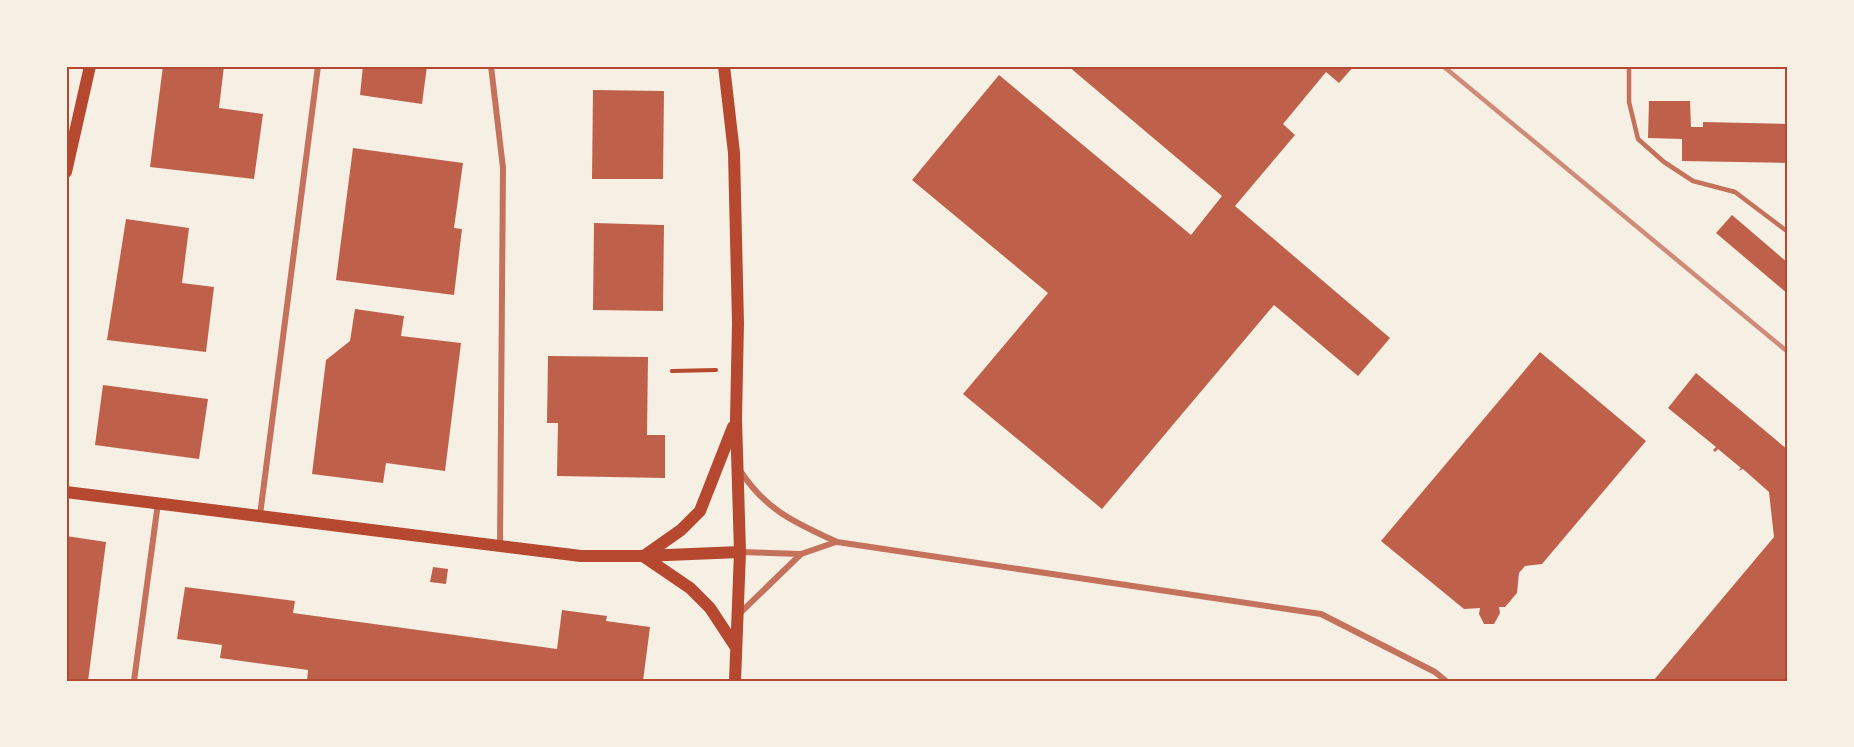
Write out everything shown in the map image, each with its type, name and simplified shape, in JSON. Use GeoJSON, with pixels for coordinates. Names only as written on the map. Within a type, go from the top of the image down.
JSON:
{"type":"FeatureCollection","features":[{"type":"Feature","properties":{"kind":"main road"},"geometry":{"type":"LineString","coordinates":[[66,172],[90,66]]}},
{"type":"Feature","properties":{"kind":"main road"},"geometry":{"type":"LineString","coordinates":[[724,66],[734,153],[738,323],[736,419],[740,552],[735,681]]}},
{"type":"Feature","properties":{"kind":"main road"},"geometry":{"type":"LineString","coordinates":[[643,556],[681,530],[700,511],[736,419]]}},
{"type":"Feature","properties":{"kind":"main road"},"geometry":{"type":"LineString","coordinates":[[66,492],[500,544],[580,556],[740,552]]}},
{"type":"Feature","properties":{"kind":"main road"},"geometry":{"type":"LineString","coordinates":[[643,556],[690,588],[710,608],[735,646]]}},
{"type":"Feature","properties":{"kind":"street"},"geometry":{"type":"LineString","coordinates":[[260,515],[318,66]]}},
{"type":"Feature","properties":{"kind":"street"},"geometry":{"type":"LineString","coordinates":[[491,66],[503,168],[500,544]]}},
{"type":"Feature","properties":{"kind":"street"},"geometry":{"type":"LineString","coordinates":[[737,467],[753,491],[770,507],[787,519],[837,542],[1321,614],[1435,672],[1446,681]]}},
{"type":"Feature","properties":{"kind":"street"},"geometry":{"type":"LineString","coordinates":[[134,681],[158,503]]}},
{"type":"Feature","properties":{"kind":"street"},"geometry":{"type":"LineString","coordinates":[[740,552],[801,554],[837,542]]}},
{"type":"Feature","properties":{"kind":"street"},"geometry":{"type":"LineString","coordinates":[[736,618],[801,554]]}},
{"type":"Feature","properties":{"kind":"lane"},"geometry":{"type":"LineString","coordinates":[[1629,66],[1629,102],[1638,139],[1664,162],[1694,181],[1735,192],[1788,232]]}},
{"type":"Feature","properties":{"kind":"path"},"geometry":{"type":"LineString","coordinates":[[672,370],[704,370]]}},
{"type":"Feature","properties":{"kind":"building"},"geometry":{"type":"Polygon","coordinates":[[[163,66],[224,66],[219,108],[263,114],[254,179],[150,167],[163,66]]]}},
{"type":"Feature","properties":{"kind":"building"},"geometry":{"type":"Polygon","coordinates":[[[363,66],[427,66],[422,104],[360,95],[363,66]]]}},
{"type":"Feature","properties":{"kind":"building"},"geometry":{"type":"Polygon","coordinates":[[[1068,66],[1354,66],[1339,83],[1326,72],[1283,124],[1295,135],[1235,206],[1390,338],[1358,376],[1274,305],[1102,509],[963,394],[1048,293],[912,180],[999,75],[1191,235],[1222,196],[1068,66]]]}},
{"type":"Feature","properties":{"kind":"building"},"geometry":{"type":"Polygon","coordinates":[[[593,90],[664,91],[663,179],[592,179],[593,90]]]}},
{"type":"Feature","properties":{"kind":"building"},"geometry":{"type":"Polygon","coordinates":[[[1649,101],[1690,101],[1691,127],[1703,127],[1703,122],[1788,124],[1788,163],[1682,161],[1682,139],[1648,138],[1649,101]]]}},
{"type":"Feature","properties":{"kind":"building"},"geometry":{"type":"Polygon","coordinates":[[[353,148],[463,163],[454,228],[462,229],[454,295],[336,280],[353,148]]]}},
{"type":"Feature","properties":{"kind":"building"},"geometry":{"type":"Polygon","coordinates":[[[1732,215],[1788,263],[1788,294],[1716,233],[1732,215]]]}},
{"type":"Feature","properties":{"kind":"building"},"geometry":{"type":"Polygon","coordinates":[[[126,219],[189,228],[182,283],[214,287],[206,352],[107,340],[126,219]]]}},
{"type":"Feature","properties":{"kind":"building"},"geometry":{"type":"Polygon","coordinates":[[[594,223],[664,225],[663,311],[593,310],[594,223]]]}},
{"type":"Feature","properties":{"kind":"building"},"geometry":{"type":"Polygon","coordinates":[[[355,309],[404,316],[401,336],[461,343],[445,471],[386,463],[383,483],[312,474],[326,360],[350,341],[355,309]]]}},
{"type":"Feature","properties":{"kind":"building"},"geometry":{"type":"Polygon","coordinates":[[[1540,352],[1646,441],[1542,564],[1525,566],[1519,573],[1517,593],[1505,607],[1499,607],[1500,613],[1494,624],[1484,624],[1479,614],[1480,608],[1464,609],[1381,541],[1540,352]]]}},
{"type":"Feature","properties":{"kind":"building"},"geometry":{"type":"Polygon","coordinates":[[[548,356],[648,357],[647,435],[665,435],[665,478],[557,476],[558,423],[547,423],[548,356]]]}},
{"type":"Feature","properties":{"kind":"building"},"geometry":{"type":"Polygon","coordinates":[[[1696,373],[1788,450],[1788,681],[1653,681],[1774,537],[1769,492],[1743,469],[1738,471],[1741,468],[1718,449],[1715,452],[1713,450],[1716,447],[1668,408],[1696,373]]]}},
{"type":"Feature","properties":{"kind":"building"},"geometry":{"type":"Polygon","coordinates":[[[103,385],[208,399],[199,459],[95,445],[103,385]]]}},
{"type":"Feature","properties":{"kind":"building"},"geometry":{"type":"Polygon","coordinates":[[[66,536],[106,542],[88,681],[66,681],[66,536]]]}},
{"type":"Feature","properties":{"kind":"building"},"geometry":{"type":"Polygon","coordinates":[[[433,567],[448,569],[446,584],[430,582],[433,567]]]}},
{"type":"Feature","properties":{"kind":"building"},"geometry":{"type":"Polygon","coordinates":[[[185,587],[295,601],[293,613],[557,649],[562,610],[607,616],[606,621],[650,627],[643,681],[307,681],[308,670],[220,658],[222,645],[177,639],[185,587]]]}},
{"type":"Feature","properties":{"kind":"railway"},"geometry":{"type":"LineString","coordinates":[[1443,66],[1788,352]]}}]}
